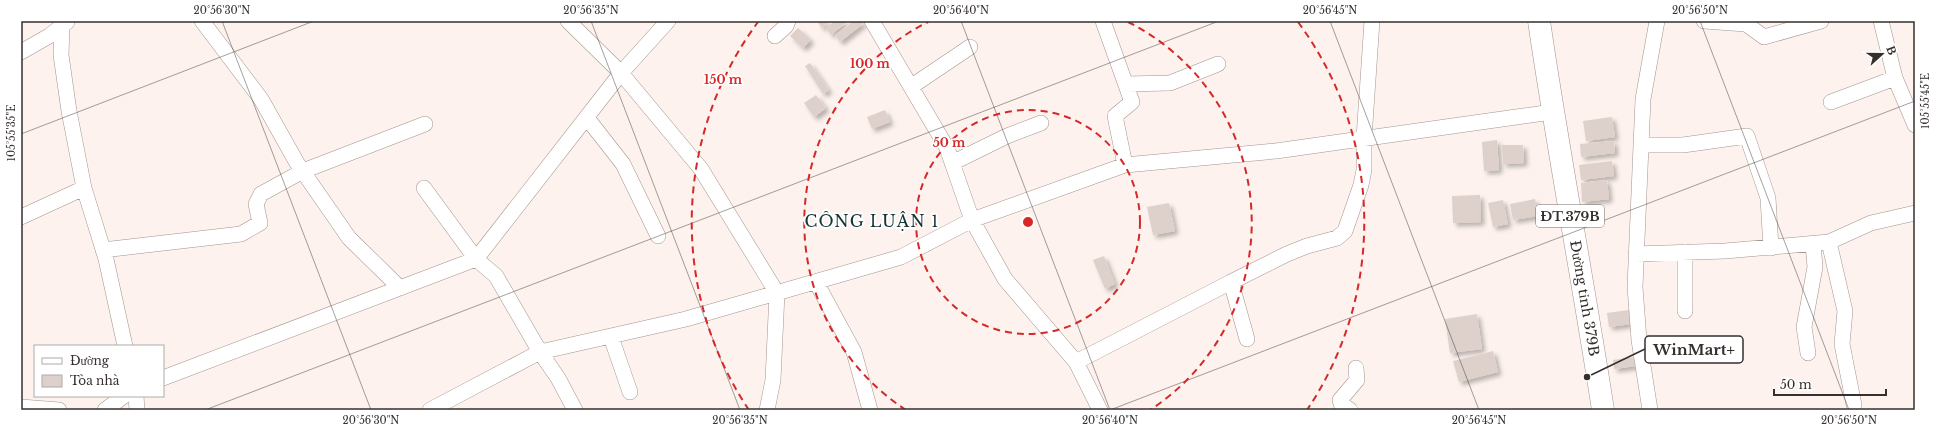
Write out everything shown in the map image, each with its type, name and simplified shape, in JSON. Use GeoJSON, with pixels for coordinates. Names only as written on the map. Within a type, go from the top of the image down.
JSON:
{"type":"FeatureCollection","features":[{"type":"Feature","properties":{"kind":"main road","name":"Đường tỉnh 379B"},"geometry":{"type":"LineString","coordinates":[[1538,21],[1552,112],[1589,318],[1602,410]]}},
{"type":"Feature","properties":{"kind":"street"},"geometry":{"type":"LineString","coordinates":[[202,21],[261,99],[302,171],[349,238],[400,288]]}},
{"type":"Feature","properties":{"kind":"street"},"geometry":{"type":"LineString","coordinates":[[164,378],[476,259],[621,73],[668,21]]}},
{"type":"Feature","properties":{"kind":"street"},"geometry":{"type":"LineString","coordinates":[[776,36],[786,26],[788,21]]}},
{"type":"Feature","properties":{"kind":"street"},"geometry":{"type":"LineString","coordinates":[[872,21],[912,86],[947,148],[972,220],[1005,279],[1076,362],[1100,410]]}},
{"type":"Feature","properties":{"kind":"street"},"geometry":{"type":"LineString","coordinates":[[1103,21],[1132,102],[1116,116],[1125,165]]}},
{"type":"Feature","properties":{"kind":"street"},"geometry":{"type":"LineString","coordinates":[[1076,362],[1287,254],[1341,236],[1345,231],[1361,184],[1364,170],[1364,138],[1372,21]]}},
{"type":"Feature","properties":{"kind":"street"},"geometry":{"type":"LineString","coordinates":[[1650,410],[1639,340],[1635,287],[1643,99],[1657,21]]}},
{"type":"Feature","properties":{"kind":"street"},"geometry":{"type":"LineString","coordinates":[[1704,21],[1746,24],[1764,37],[1821,21]]}},
{"type":"Feature","properties":{"kind":"street"},"geometry":{"type":"LineString","coordinates":[[1881,21],[1895,78],[1915,126]]}},
{"type":"Feature","properties":{"kind":"street"},"geometry":{"type":"LineString","coordinates":[[571,22],[621,73],[701,169],[777,293],[773,380],[767,410]]}},
{"type":"Feature","properties":{"kind":"street"},"geometry":{"type":"LineString","coordinates":[[21,52],[65,24]]}},
{"type":"Feature","properties":{"kind":"street"},"geometry":{"type":"LineString","coordinates":[[65,24],[61,56],[69,111],[84,188],[103,250],[125,345]]}},
{"type":"Feature","properties":{"kind":"street"},"geometry":{"type":"LineString","coordinates":[[912,86],[970,47]]}},
{"type":"Feature","properties":{"kind":"street"},"geometry":{"type":"LineString","coordinates":[[1126,84],[1170,83],[1218,64]]}},
{"type":"Feature","properties":{"kind":"street"},"geometry":{"type":"LineString","coordinates":[[1831,102],[1895,78]]}},
{"type":"Feature","properties":{"kind":"street"},"geometry":{"type":"LineString","coordinates":[[434,409],[540,352],[612,337],[686,319],[901,257],[972,220],[1125,165],[1276,150],[1552,112]]}},
{"type":"Feature","properties":{"kind":"street"},"geometry":{"type":"LineString","coordinates":[[587,118],[623,164],[658,236]]}},
{"type":"Feature","properties":{"kind":"street"},"geometry":{"type":"LineString","coordinates":[[952,163],[1007,136],[1042,122]]}},
{"type":"Feature","properties":{"kind":"street"},"geometry":{"type":"LineString","coordinates":[[103,250],[241,234],[260,223],[256,204],[261,194],[302,171],[425,124]]}},
{"type":"Feature","properties":{"kind":"street"},"geometry":{"type":"LineString","coordinates":[[1641,145],[1683,145],[1747,136],[1768,198],[1771,248]]}},
{"type":"Feature","properties":{"kind":"street"},"geometry":{"type":"LineString","coordinates":[[21,217],[84,188]]}},
{"type":"Feature","properties":{"kind":"street"},"geometry":{"type":"LineString","coordinates":[[424,188],[476,259],[496,276],[540,352],[558,378],[575,410]]}},
{"type":"Feature","properties":{"kind":"street"},"geometry":{"type":"LineString","coordinates":[[1636,254],[1771,248],[1829,242],[1871,223],[1915,213]]}},
{"type":"Feature","properties":{"kind":"street"},"geometry":{"type":"LineString","coordinates":[[1829,242],[1845,311],[1842,344],[1854,405]]}},
{"type":"Feature","properties":{"kind":"street"},"geometry":{"type":"LineString","coordinates":[[1808,354],[1804,327],[1815,267],[1813,244]]}},
{"type":"Feature","properties":{"kind":"street"},"geometry":{"type":"LineString","coordinates":[[1685,252],[1685,311]]}},
{"type":"Feature","properties":{"kind":"street"},"geometry":{"type":"LineString","coordinates":[[816,282],[854,352],[870,410]]}},
{"type":"Feature","properties":{"kind":"street"},"geometry":{"type":"LineString","coordinates":[[1231,282],[1246,339]]}},
{"type":"Feature","properties":{"kind":"street"},"geometry":{"type":"LineString","coordinates":[[612,337],[630,392]]}},
{"type":"Feature","properties":{"kind":"street"},"geometry":{"type":"LineString","coordinates":[[1350,410],[1341,404],[1340,400],[1357,380],[1356,368]]}},
{"type":"Feature","properties":{"kind":"street"},"geometry":{"type":"LineString","coordinates":[[105,410],[123,397]]}},
{"type":"Feature","properties":{"kind":"street"},"geometry":{"type":"LineString","coordinates":[[136,397],[137,410]]}},
{"type":"Feature","properties":{"kind":"street"},"geometry":{"type":"LineString","coordinates":[[21,407],[59,410]]}},
{"type":"Feature","properties":{"kind":"building"},"geometry":{"type":"Polygon","coordinates":[[[817,21],[831,21],[822,28],[817,21]]]}},
{"type":"Feature","properties":{"kind":"building"},"geometry":{"type":"Polygon","coordinates":[[[835,21],[848,21],[831,35],[826,28],[835,21]]]}},
{"type":"Feature","properties":{"kind":"building"},"geometry":{"type":"Polygon","coordinates":[[[854,21],[862,21],[864,23],[840,42],[835,35],[854,21]]]}},
{"type":"Feature","properties":{"kind":"building"},"geometry":{"type":"Polygon","coordinates":[[[798,28],[811,40],[803,48],[790,36],[798,28]]]}},
{"type":"Feature","properties":{"kind":"building"},"geometry":{"type":"Polygon","coordinates":[[[810,63],[829,90],[823,94],[805,66],[810,63]]]}},
{"type":"Feature","properties":{"kind":"building"},"geometry":{"type":"Polygon","coordinates":[[[816,95],[826,108],[814,117],[804,103],[816,95]]]}},
{"type":"Feature","properties":{"kind":"building"},"geometry":{"type":"Polygon","coordinates":[[[885,110],[890,122],[872,129],[867,117],[885,110]]]}},
{"type":"Feature","properties":{"kind":"building"},"geometry":{"type":"Polygon","coordinates":[[[1612,117],[1615,137],[1586,141],[1583,121],[1612,117]]]}},
{"type":"Feature","properties":{"kind":"building"},"geometry":{"type":"Polygon","coordinates":[[[1497,140],[1499,170],[1484,171],[1482,142],[1497,140]]]}},
{"type":"Feature","properties":{"kind":"building"},"geometry":{"type":"Polygon","coordinates":[[[1614,141],[1615,153],[1581,157],[1580,144],[1614,141]]]}},
{"type":"Feature","properties":{"kind":"building"},"geometry":{"type":"Polygon","coordinates":[[[1502,145],[1523,145],[1524,163],[1503,164],[1502,145]]]}},
{"type":"Feature","properties":{"kind":"building"},"geometry":{"type":"Polygon","coordinates":[[[1612,161],[1614,176],[1581,180],[1579,165],[1612,161]]]}},
{"type":"Feature","properties":{"kind":"building"},"geometry":{"type":"Polygon","coordinates":[[[1607,180],[1609,199],[1582,202],[1581,183],[1607,180]]]}},
{"type":"Feature","properties":{"kind":"building"},"geometry":{"type":"Polygon","coordinates":[[[1480,195],[1481,222],[1453,223],[1452,196],[1480,195]]]}},
{"type":"Feature","properties":{"kind":"building"},"geometry":{"type":"Polygon","coordinates":[[[1535,199],[1538,216],[1513,220],[1510,204],[1535,199]]]}},
{"type":"Feature","properties":{"kind":"building"},"geometry":{"type":"Polygon","coordinates":[[[1503,200],[1508,224],[1493,227],[1488,203],[1503,200]]]}},
{"type":"Feature","properties":{"kind":"building"},"geometry":{"type":"Polygon","coordinates":[[[1169,203],[1175,231],[1153,235],[1147,207],[1169,203]]]}},
{"type":"Feature","properties":{"kind":"building"},"geometry":{"type":"Polygon","coordinates":[[[1104,256],[1115,284],[1105,289],[1093,260],[1104,256]]]}},
{"type":"Feature","properties":{"kind":"building"},"geometry":{"type":"Polygon","coordinates":[[[1629,310],[1631,324],[1609,327],[1607,313],[1629,310]]]}},
{"type":"Feature","properties":{"kind":"building"},"geometry":{"type":"Polygon","coordinates":[[[1477,314],[1482,349],[1450,353],[1445,319],[1477,314]]]}},
{"type":"Feature","properties":{"kind":"building"},"geometry":{"type":"Polygon","coordinates":[[[1493,351],[1498,372],[1459,382],[1453,361],[1493,351]]]}},
{"type":"Feature","properties":{"kind":"building"},"geometry":{"type":"Polygon","coordinates":[[[1634,357],[1636,366],[1614,369],[1613,360],[1634,357]]]}},
{"type":"Feature","properties":{"kind":"place","name":"WinMart+"},"geometry":{"type":"Point","coordinates":[1587,377]}},
{"type":"Feature","properties":{"kind":"district","name":"CÔNG LUẬN 1"},"geometry":{"type":"Point","coordinates":[872,221]}}]}
